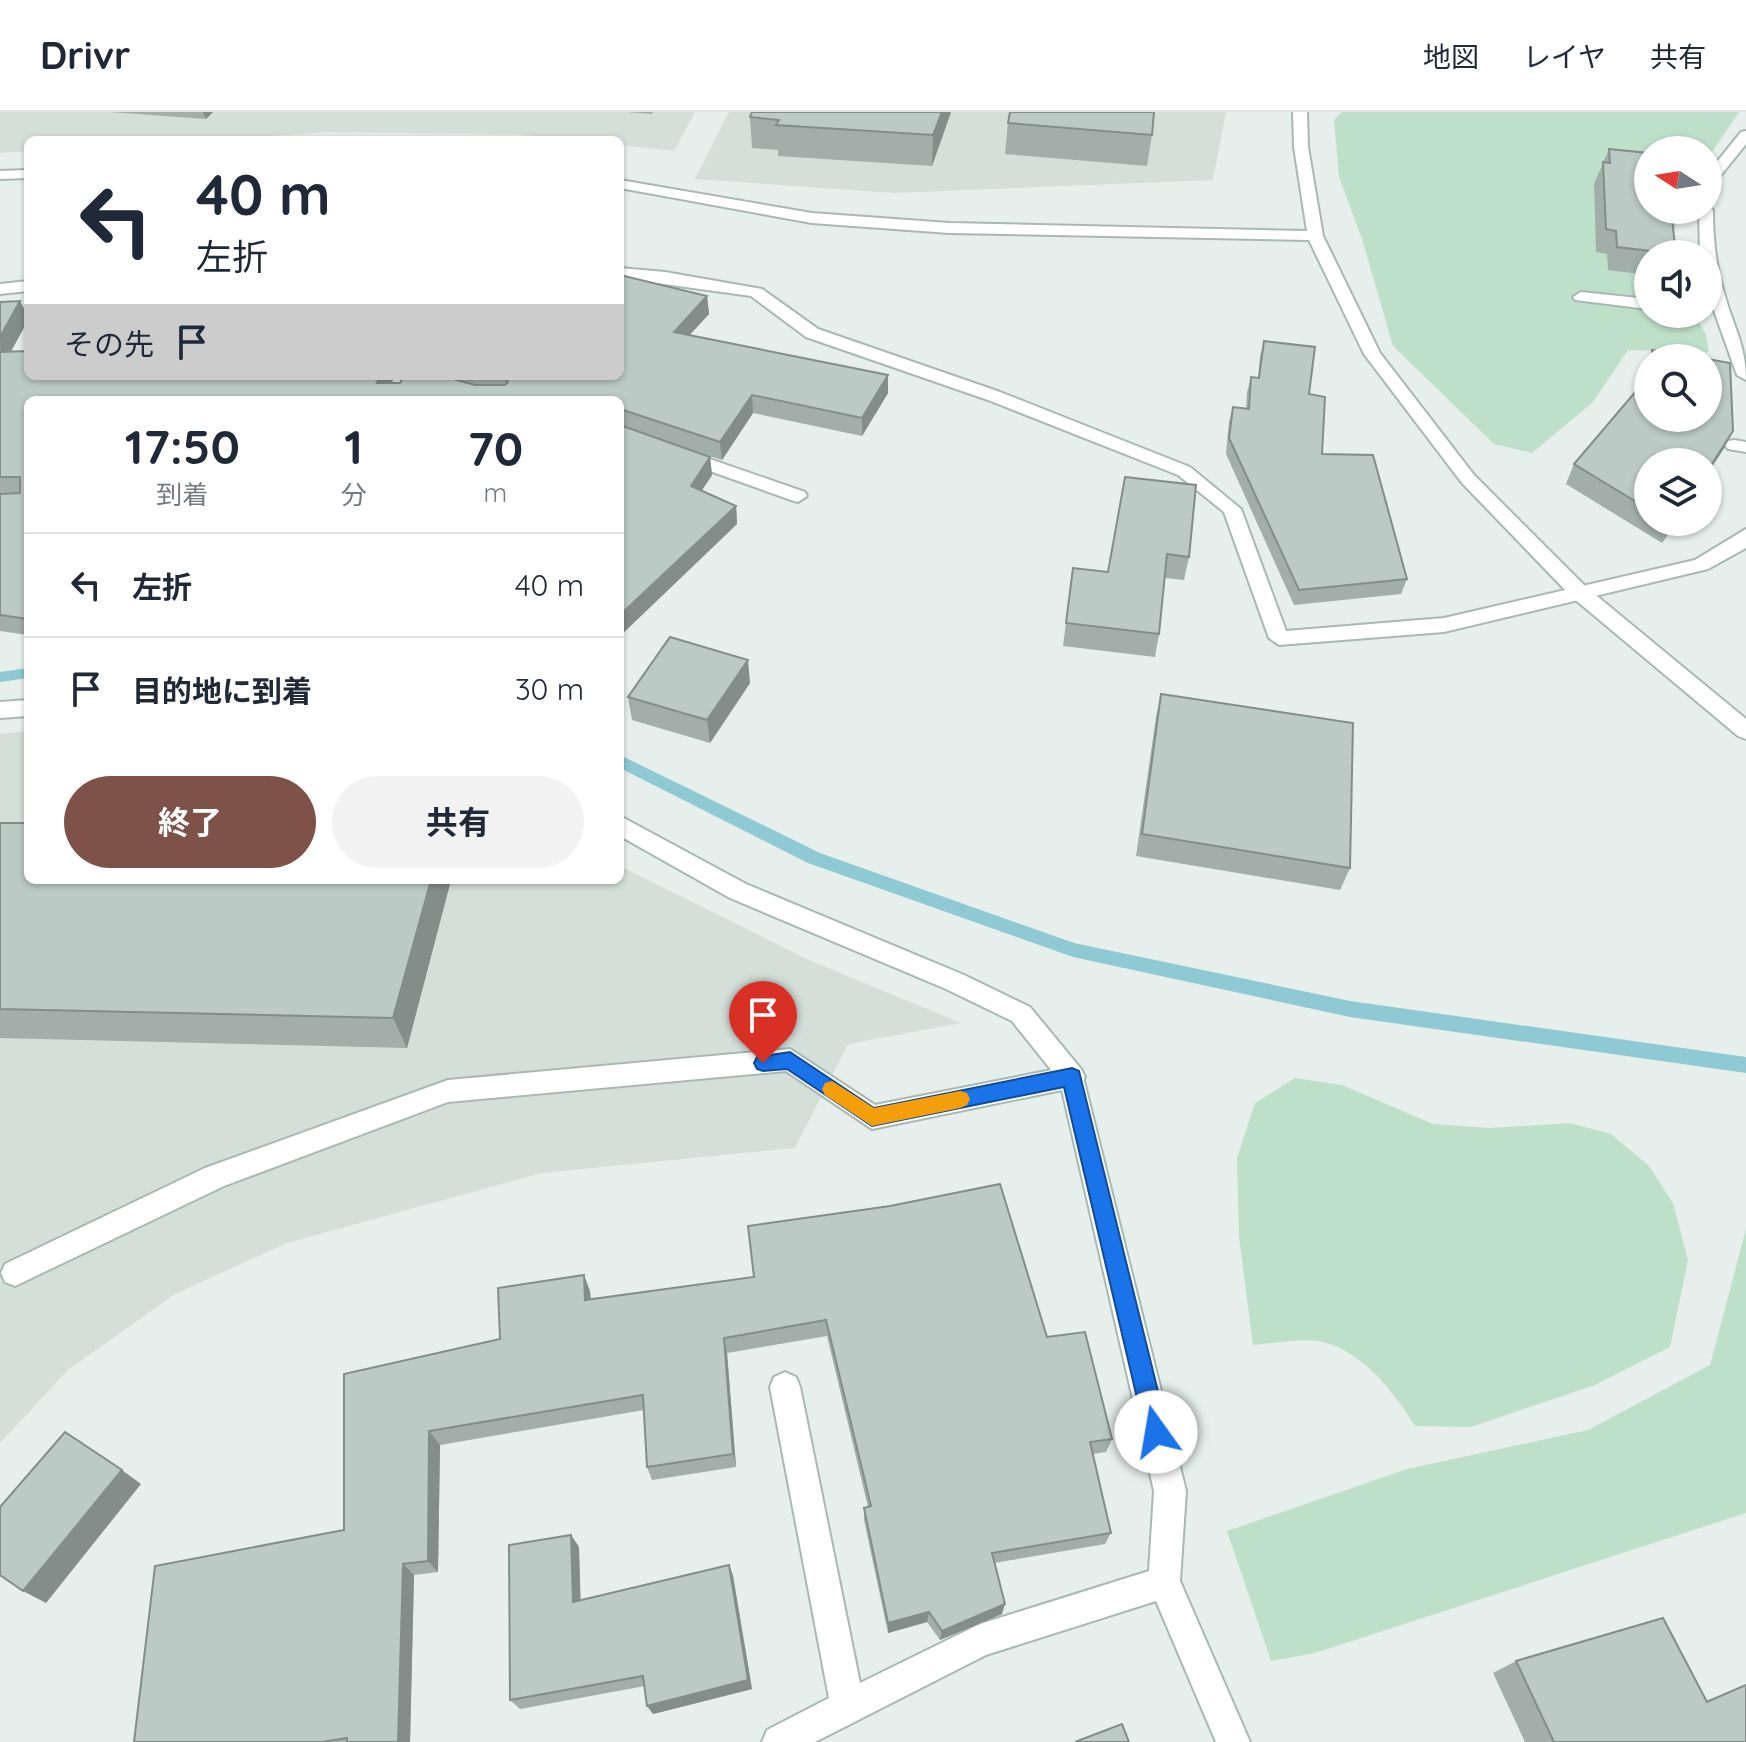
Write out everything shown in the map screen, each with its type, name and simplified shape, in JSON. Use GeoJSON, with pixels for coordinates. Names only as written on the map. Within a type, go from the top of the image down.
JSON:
{"type":"FeatureCollection","features":[{"type":"Feature","properties":{"kind":"street"},"geometry":{"type":"LineString","coordinates":[[1300,112],[1301,147],[1315,236],[1372,354],[1468,479],[1579,592],[1746,731]]}},
{"type":"Feature","properties":{"kind":"street"},"geometry":{"type":"LineString","coordinates":[[1722,165],[1746,135]]}},
{"type":"Feature","properties":{"kind":"street"},"geometry":{"type":"LineString","coordinates":[[0,175],[24,174]]}},
{"type":"Feature","properties":{"kind":"street"},"geometry":{"type":"LineString","coordinates":[[624,185],[812,218],[949,228],[1315,236]]}},
{"type":"Feature","properties":{"kind":"street"},"geometry":{"type":"LineString","coordinates":[[624,273],[756,292],[812,333],[994,396],[1184,471],[1232,509],[1279,638],[1444,625],[1701,565],[1742,542],[1746,535]]}},
{"type":"Feature","properties":{"kind":"street"},"geometry":{"type":"LineString","coordinates":[[0,289],[24,286]]}},
{"type":"Feature","properties":{"kind":"street"},"geometry":{"type":"LineString","coordinates":[[1581,297],[1634,303]]}},
{"type":"Feature","properties":{"kind":"street"},"geometry":{"type":"LineString","coordinates":[[1722,328],[1746,375]]}},
{"type":"Feature","properties":{"kind":"street"},"geometry":{"type":"LineString","coordinates":[[624,434],[798,496]]}},
{"type":"Feature","properties":{"kind":"street"},"geometry":{"type":"LineString","coordinates":[[0,710],[24,708]]}},
{"type":"Feature","properties":{"kind":"street"},"geometry":{"type":"LineString","coordinates":[[624,827],[738,891],[955,982],[1021,1014],[1072,1077],[1170,1491],[1164,1582],[1233,1742]]}},
{"type":"Feature","properties":{"kind":"street"},"geometry":{"type":"LineString","coordinates":[[15,1273],[215,1177],[448,1091],[790,1060],[872,1117],[1072,1077]]}},
{"type":"Feature","properties":{"kind":"street"},"geometry":{"type":"LineString","coordinates":[[785,1387],[848,1707]]}},
{"type":"Feature","properties":{"kind":"street"},"geometry":{"type":"LineString","coordinates":[[779,1742],[980,1640],[1164,1582]]}},
{"type":"Feature","properties":{"kind":"shaded area"},"geometry":{"type":"Polygon","coordinates":[[[0,112],[695,112],[674,151],[624,145],[624,136],[327,132],[268,136],[24,136],[24,151],[0,153],[0,112]]]}},
{"type":"Feature","properties":{"kind":"shaded area"},"geometry":{"type":"Polygon","coordinates":[[[729,112],[1226,112],[1213,180],[894,193],[695,179],[729,112]]]}},
{"type":"Feature","properties":{"kind":"shaded area"},"geometry":{"type":"Polygon","coordinates":[[[24,731],[24,884],[624,884],[624,868],[809,960],[961,1023],[848,1044],[795,1148],[542,1173],[287,1243],[175,1294],[68,1370],[0,1443],[0,734],[24,731]]]}},
{"type":"Feature","properties":{"kind":"green space"},"geometry":{"type":"Polygon","coordinates":[[[1342,112],[1739,112],[1722,137],[1634,136],[1634,224],[1676,224],[1669,240],[1634,240],[1634,328],[1702,328],[1708,344],[1634,344],[1634,350],[1628,350],[1593,402],[1532,453],[1494,444],[1393,346],[1362,239],[1339,177],[1334,120],[1342,112]]]}},
{"type":"Feature","properties":{"kind":"green space"},"geometry":{"type":"Polygon","coordinates":[[[1295,1078],[1342,1085],[1433,1124],[1490,1128],[1570,1123],[1611,1134],[1649,1166],[1673,1203],[1688,1260],[1670,1347],[1595,1385],[1471,1427],[1415,1426],[1376,1375],[1338,1347],[1307,1340],[1253,1345],[1239,1237],[1237,1158],[1255,1103],[1295,1078]]]}},
{"type":"Feature","properties":{"kind":"green space"},"geometry":{"type":"Polygon","coordinates":[[[1746,1229],[1746,1513],[1315,1653],[1271,1661],[1227,1531],[1407,1469],[1588,1430],[1710,1365],[1746,1229]]]}},
{"type":"Feature","properties":{"kind":"building"},"geometry":{"type":"Polygon","coordinates":[[[752,112],[942,112],[933,135],[776,125],[779,120],[750,117],[752,112]]]}},
{"type":"Feature","properties":{"kind":"building"},"geometry":{"type":"Polygon","coordinates":[[[1010,112],[1154,112],[1152,135],[1008,123],[1010,112]]]}},
{"type":"Feature","properties":{"kind":"building"},"geometry":{"type":"Polygon","coordinates":[[[1609,149],[1634,152],[1634,224],[1673,224],[1674,240],[1634,240],[1634,249],[1617,247],[1616,231],[1606,229],[1603,162],[1610,163],[1609,149]]]}},
{"type":"Feature","properties":{"kind":"building"},"geometry":{"type":"Polygon","coordinates":[[[624,276],[707,296],[674,332],[888,375],[862,418],[752,395],[720,442],[624,410],[624,396],[24,396],[24,618],[0,615],[0,494],[20,493],[20,477],[0,477],[0,352],[24,351],[24,380],[378,380],[377,383],[400,383],[402,380],[457,380],[475,385],[505,385],[506,380],[624,380],[624,276]]]}},
{"type":"Feature","properties":{"kind":"building"},"geometry":{"type":"Polygon","coordinates":[[[20,301],[0,337],[0,302],[20,301]]]}},
{"type":"Feature","properties":{"kind":"building"},"geometry":{"type":"Polygon","coordinates":[[[1264,341],[1315,347],[1309,394],[1325,397],[1322,454],[1373,455],[1407,579],[1299,590],[1229,438],[1233,407],[1249,409],[1251,377],[1259,378],[1264,341]]]}},
{"type":"Feature","properties":{"kind":"building"},"geometry":{"type":"Polygon","coordinates":[[[1722,362],[1730,363],[1733,431],[1722,448],[1634,448],[1634,500],[1574,464],[1634,393],[1634,432],[1722,432],[1722,362]]]}},
{"type":"Feature","properties":{"kind":"building"},"geometry":{"type":"Polygon","coordinates":[[[624,426],[710,457],[691,486],[736,506],[624,611],[624,426]]]}},
{"type":"Feature","properties":{"kind":"building"},"geometry":{"type":"Polygon","coordinates":[[[1125,477],[1196,485],[1189,557],[1167,554],[1159,634],[1066,623],[1073,568],[1108,572],[1125,477]]]}},
{"type":"Feature","properties":{"kind":"building"},"geometry":{"type":"Polygon","coordinates":[[[670,637],[748,660],[707,720],[628,697],[670,637]]]}},
{"type":"Feature","properties":{"kind":"building"},"geometry":{"type":"Polygon","coordinates":[[[1161,694],[1353,723],[1350,868],[1142,834],[1161,694]]]}},
{"type":"Feature","properties":{"kind":"building"},"geometry":{"type":"Polygon","coordinates":[[[0,823],[24,823],[24,884],[430,884],[393,1018],[0,1009],[0,823]]]}},
{"type":"Feature","properties":{"kind":"building"},"geometry":{"type":"Polygon","coordinates":[[[1000,1184],[1047,1337],[1085,1332],[1112,1439],[1090,1442],[1111,1533],[992,1553],[1005,1604],[942,1631],[929,1612],[888,1623],[864,1508],[871,1506],[826,1320],[724,1338],[733,1454],[647,1467],[643,1395],[429,1431],[428,1561],[403,1564],[398,1742],[347,1742],[347,1738],[322,1742],[134,1742],[155,1566],[344,1530],[344,1374],[500,1339],[498,1288],[584,1275],[585,1300],[754,1277],[748,1226],[890,1206],[1000,1184]]]}},
{"type":"Feature","properties":{"kind":"building"},"geometry":{"type":"Polygon","coordinates":[[[65,1432],[122,1470],[23,1591],[0,1575],[0,1507],[65,1432]]]}},
{"type":"Feature","properties":{"kind":"building"},"geometry":{"type":"Polygon","coordinates":[[[571,1535],[573,1602],[729,1565],[748,1680],[647,1706],[643,1676],[510,1700],[509,1545],[571,1535]]]}},
{"type":"Feature","properties":{"kind":"building"},"geometry":{"type":"Polygon","coordinates":[[[1663,1618],[1707,1702],[1746,1685],[1746,1742],[1554,1742],[1516,1661],[1663,1618]]]}},
{"type":"Feature","properties":{"kind":"building"},"geometry":{"type":"Polygon","coordinates":[[[1122,1724],[1129,1742],[1075,1742],[1122,1724]]]}},
{"type":"Feature","properties":{"kind":"waterway"},"geometry":{"type":"LineString","coordinates":[[0,677],[24,674]]}},
{"type":"Feature","properties":{"kind":"waterway"},"geometry":{"type":"LineString","coordinates":[[624,763],[814,858],[1073,950],[1350,1009],[1746,1065]]}},
{"type":"Feature","properties":{"kind":"slow traffic"},"geometry":{"type":"LineString","coordinates":[[832,1089],[872,1117],[960,1099]]}},
{"type":"Feature","properties":{"kind":"route"},"geometry":{"type":"LineString","coordinates":[[763,1063],[790,1060],[872,1117],[1072,1077],[1156,1432]]}}]}
